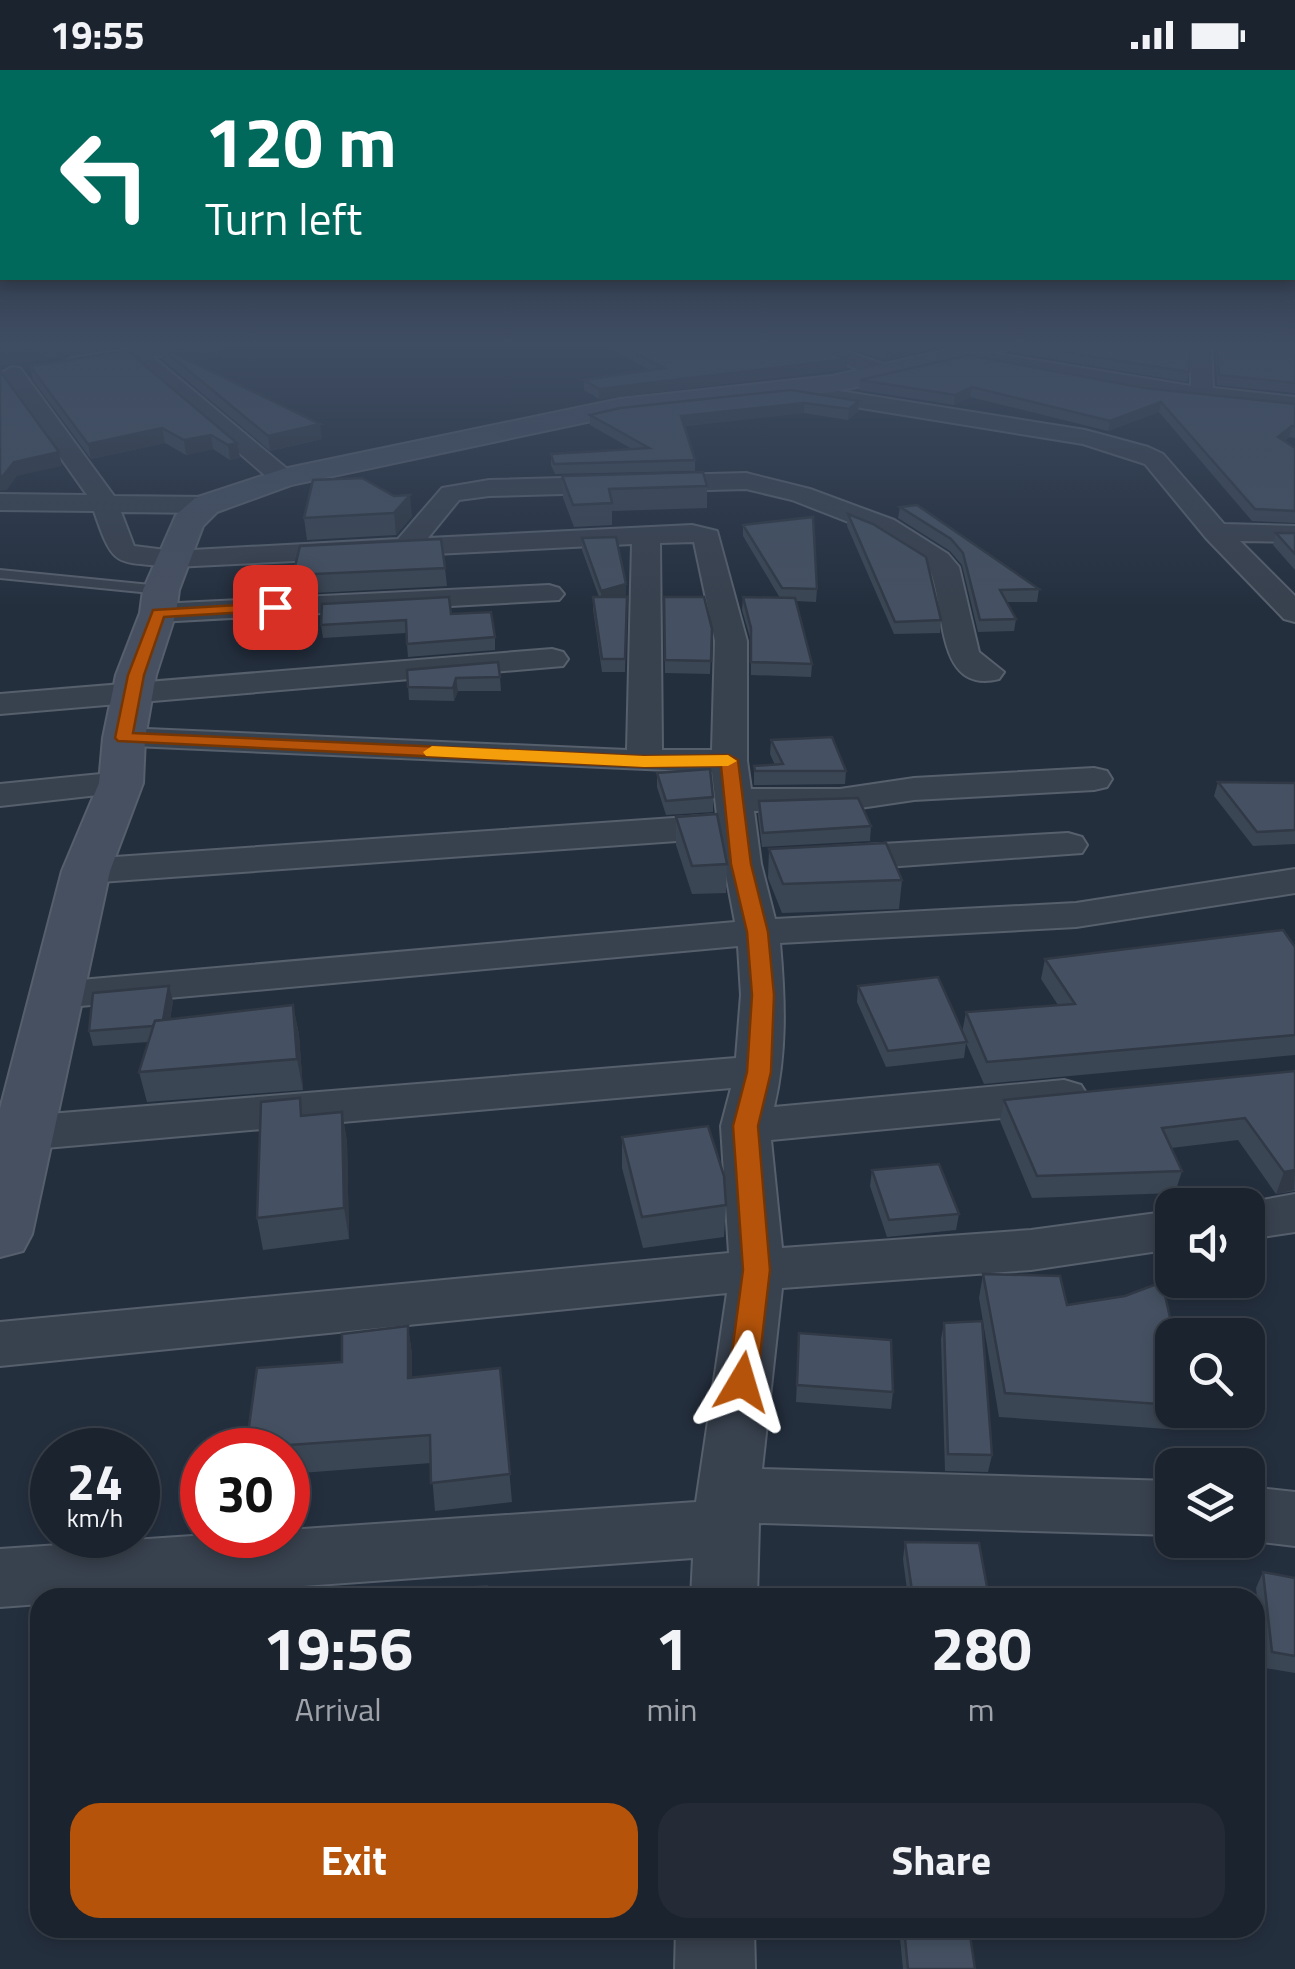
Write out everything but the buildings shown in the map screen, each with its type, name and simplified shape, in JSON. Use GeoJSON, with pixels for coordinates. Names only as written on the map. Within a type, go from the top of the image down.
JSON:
{"type":"FeatureCollection","features":[{"type":"Feature","properties":{"kind":"street"},"geometry":{"type":"LineString","coordinates":[[59,431],[103,503],[121,550],[164,587],[549,594]]}},
{"type":"Feature","properties":{"kind":"street"},"geometry":{"type":"LineString","coordinates":[[227,431],[283,478]]}},
{"type":"Feature","properties":{"kind":"street"},"geometry":{"type":"LineString","coordinates":[[0,502],[206,504],[283,478],[511,431]]}},
{"type":"Feature","properties":{"kind":"street"},"geometry":{"type":"LineString","coordinates":[[1045,431],[1112,442],[1154,460],[1216,532],[1295,612]]}},
{"type":"Feature","properties":{"kind":"street"},"geometry":{"type":"LineString","coordinates":[[1079,431],[1085,437]]}},
{"type":"Feature","properties":{"kind":"street"},"geometry":{"type":"LineString","coordinates":[[409,544],[451,493],[726,480],[762,484],[801,494],[884,526],[943,564],[962,651],[968,660],[988,672]]}},
{"type":"Feature","properties":{"kind":"street"},"geometry":{"type":"LineString","coordinates":[[0,1234],[12,1133],[58,995],[86,872],[121,783],[124,738],[136,675],[188,522],[206,504]]}},
{"type":"Feature","properties":{"kind":"street"},"geometry":{"type":"LineString","coordinates":[[1216,532],[1295,534]]}},
{"type":"Feature","properties":{"kind":"street"},"geometry":{"type":"LineString","coordinates":[[164,587],[409,544],[692,533],[709,541],[732,640],[729,760],[758,842],[763,995],[759,1072],[745,1126],[756,1270],[727,1511],[724,1588]]}},
{"type":"Feature","properties":{"kind":"street"},"geometry":{"type":"LineString","coordinates":[[644,762],[646,535]]}},
{"type":"Feature","properties":{"kind":"street"},"geometry":{"type":"LineString","coordinates":[[0,704],[552,658]]}},
{"type":"Feature","properties":{"kind":"street"},"geometry":{"type":"LineString","coordinates":[[124,738],[644,762],[729,760]]}},
{"type":"Feature","properties":{"kind":"street"},"geometry":{"type":"LineString","coordinates":[[758,842],[840,800],[914,789],[1094,779]]}},
{"type":"Feature","properties":{"kind":"street"},"geometry":{"type":"LineString","coordinates":[[0,795],[121,783]]}},
{"type":"Feature","properties":{"kind":"street"},"geometry":{"type":"LineString","coordinates":[[86,872],[758,842],[1068,845]]}},
{"type":"Feature","properties":{"kind":"street"},"geometry":{"type":"LineString","coordinates":[[58,995],[758,932],[1076,915],[1295,881]]}},
{"type":"Feature","properties":{"kind":"street"},"geometry":{"type":"LineString","coordinates":[[12,1133],[759,1072]]}},
{"type":"Feature","properties":{"kind":"street"},"geometry":{"type":"LineString","coordinates":[[745,1126],[1098,1092]]}},
{"type":"Feature","properties":{"kind":"street"},"geometry":{"type":"LineString","coordinates":[[1265,1217],[1295,1213]]}},
{"type":"Feature","properties":{"kind":"street"},"geometry":{"type":"LineString","coordinates":[[0,1344],[756,1270],[1030,1250],[1155,1232]]}},
{"type":"Feature","properties":{"kind":"street"},"geometry":{"type":"LineString","coordinates":[[0,1578],[727,1511],[1155,1508]]}},
{"type":"Feature","properties":{"kind":"street"},"geometry":{"type":"LineString","coordinates":[[1265,1516],[1295,1519]]}},
{"type":"Feature","properties":{"kind":"street"},"geometry":{"type":"LineString","coordinates":[[715,1938],[715,1969]]}},
{"type":"Feature","properties":{"kind":"lane"},"geometry":{"type":"LineString","coordinates":[[0,574],[164,587]]}},
{"type":"Feature","properties":{"kind":"slow traffic"},"geometry":{"type":"LineString","coordinates":[[432,752],[644,762],[728,761]]}},
{"type":"Feature","properties":{"kind":"route"},"geometry":{"type":"LineString","coordinates":[[275,607],[158,613],[136,675],[124,738],[644,762],[729,760],[741,864],[758,932],[763,995],[759,1072],[745,1126],[756,1270],[742,1382]]}}]}
